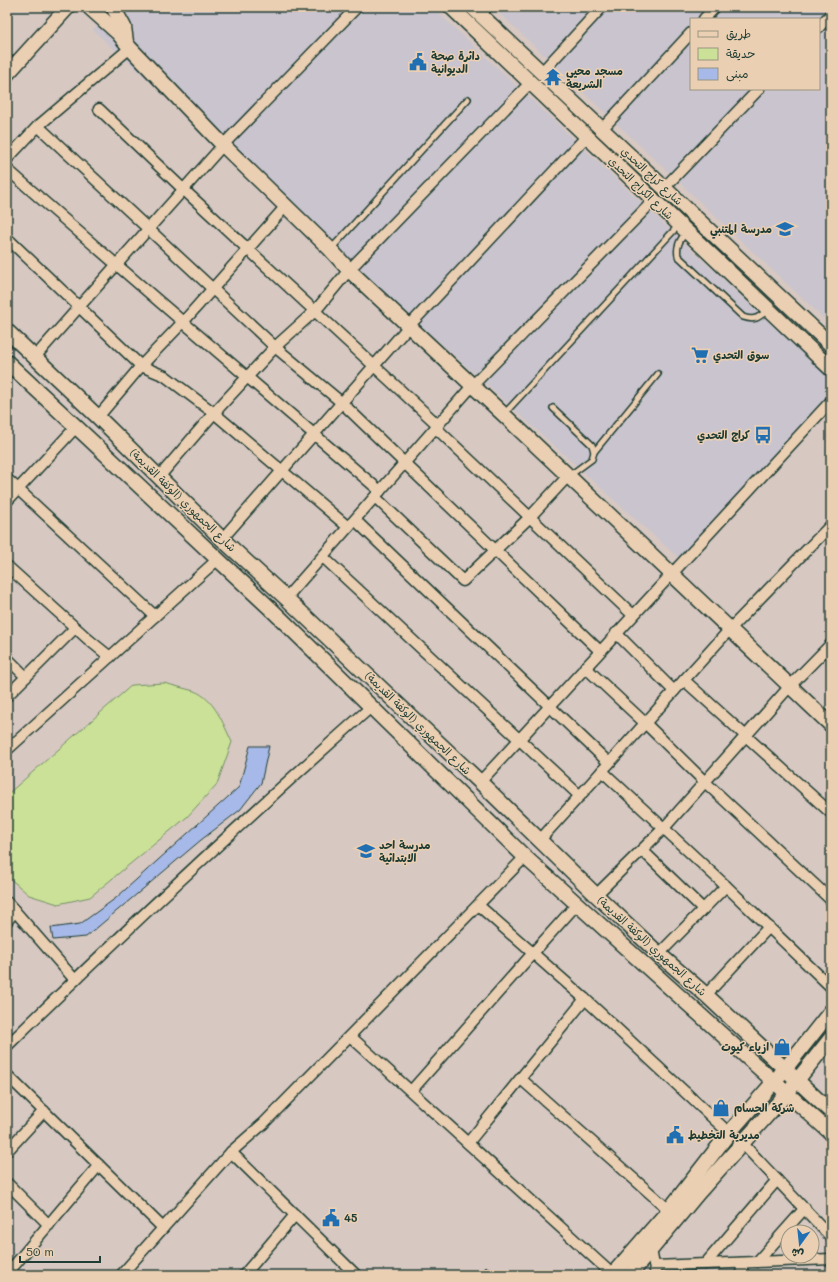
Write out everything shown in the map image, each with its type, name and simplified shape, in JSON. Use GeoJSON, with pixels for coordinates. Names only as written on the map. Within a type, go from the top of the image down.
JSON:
{"type":"FeatureCollection","features":[{"type":"Feature","properties":{"kind":"main road"},"geometry":{"type":"LineString","coordinates":[[7,74],[68,7]]}},
{"type":"Feature","properties":{"kind":"main road"},"geometry":{"type":"LineString","coordinates":[[91,7],[109,24],[223,145],[330,249],[349,270],[831,725]]}},
{"type":"Feature","properties":{"kind":"main road"},"geometry":{"type":"LineString","coordinates":[[113,7],[124,27],[128,45]]}},
{"type":"Feature","properties":{"kind":"main road","name":"شارع الكراج التحدي"},"geometry":{"type":"LineString","coordinates":[[451,7],[831,369]]}},
{"type":"Feature","properties":{"kind":"main road","name":"شارع كراج التحدي"},"geometry":{"type":"LineString","coordinates":[[480,10],[541,72],[831,345]]}},
{"type":"Feature","properties":{"kind":"main road","name":"شارع الجمهوري (الوكفة القديمة)"},"geometry":{"type":"LineString","coordinates":[[7,331],[98,417],[222,539],[480,782],[596,895],[831,1112]]}},
{"type":"Feature","properties":{"kind":"main road","name":"شارع الجمهوري (الوكفة القديمة)"},"geometry":{"type":"LineString","coordinates":[[7,362],[273,611],[525,857],[831,1133]]}},
{"type":"Feature","properties":{"kind":"main road"},"geometry":{"type":"LineString","coordinates":[[385,721],[400,706]]}},
{"type":"Feature","properties":{"kind":"main road"},"geometry":{"type":"LineString","coordinates":[[499,832],[514,816]]}},
{"type":"Feature","properties":{"kind":"main road"},"geometry":{"type":"LineString","coordinates":[[612,1275],[669,1210],[729,1133],[785,1069],[831,1011]]}},
{"type":"Feature","properties":{"kind":"main road"},"geometry":{"type":"LineString","coordinates":[[630,1275],[698,1193],[787,1093],[831,1038]]}},
{"type":"Feature","properties":{"kind":"street"},"geometry":{"type":"LineString","coordinates":[[35,358],[183,188],[357,7]]}},
{"type":"Feature","properties":{"kind":"street"},"geometry":{"type":"LineString","coordinates":[[541,72],[602,7]]}},
{"type":"Feature","properties":{"kind":"street"},"geometry":{"type":"LineString","coordinates":[[705,18],[715,7]]}},
{"type":"Feature","properties":{"kind":"street"},"geometry":{"type":"LineString","coordinates":[[820,25],[831,14]]}},
{"type":"Feature","properties":{"kind":"street"},"geometry":{"type":"LineString","coordinates":[[602,129],[690,34]]}},
{"type":"Feature","properties":{"kind":"street"},"geometry":{"type":"LineString","coordinates":[[7,159],[38,126],[128,45]]}},
{"type":"Feature","properties":{"kind":"street"},"geometry":{"type":"LineString","coordinates":[[159,477],[214,413],[274,347],[316,310],[349,270],[530,83]]}},
{"type":"Feature","properties":{"kind":"street"},"geometry":{"type":"LineString","coordinates":[[664,188],[758,90]]}},
{"type":"Feature","properties":{"kind":"street"},"geometry":{"type":"LineString","coordinates":[[100,109],[374,365],[633,615]]}},
{"type":"Feature","properties":{"kind":"street"},"geometry":{"type":"LineString","coordinates":[[38,126],[274,347],[341,402],[600,651]]}},
{"type":"Feature","properties":{"kind":"street"},"geometry":{"type":"LineString","coordinates":[[222,539],[409,326],[587,136]]}},
{"type":"Feature","properties":{"kind":"street"},"geometry":{"type":"LineString","coordinates":[[7,169],[116,265],[184,321],[314,433],[378,494],[463,581],[530,517],[568,476]]}},
{"type":"Feature","properties":{"kind":"street"},"geometry":{"type":"LineString","coordinates":[[286,598],[472,386],[654,200]]}},
{"type":"Feature","properties":{"kind":"street"},"geometry":{"type":"LineString","coordinates":[[98,417],[141,366],[184,321],[286,206]]}},
{"type":"Feature","properties":{"kind":"street"},"geometry":{"type":"LineString","coordinates":[[7,238],[141,366],[165,376],[214,413],[281,470],[352,524],[550,705],[609,763]]}},
{"type":"Feature","properties":{"kind":"street"},"geometry":{"type":"LineString","coordinates":[[480,782],[831,401]]}},
{"type":"Feature","properties":{"kind":"street"},"geometry":{"type":"LineString","coordinates":[[7,501],[76,427]]}},
{"type":"Feature","properties":{"kind":"street"},"geometry":{"type":"LineString","coordinates":[[7,479],[155,616]]}},
{"type":"Feature","properties":{"kind":"street"},"geometry":{"type":"LineString","coordinates":[[540,841],[730,629],[831,525]]}},
{"type":"Feature","properties":{"kind":"street"},"geometry":{"type":"LineString","coordinates":[[323,557],[580,796]]}},
{"type":"Feature","properties":{"kind":"street"},"geometry":{"type":"LineString","coordinates":[[7,750],[218,560]]}},
{"type":"Feature","properties":{"kind":"street"},"geometry":{"type":"LineString","coordinates":[[7,566],[75,628],[110,657]]}},
{"type":"Feature","properties":{"kind":"street"},"geometry":{"type":"LineString","coordinates":[[7,696],[75,628]]}},
{"type":"Feature","properties":{"kind":"street"},"geometry":{"type":"LineString","coordinates":[[616,633],[674,691]]}},
{"type":"Feature","properties":{"kind":"street"},"geometry":{"type":"LineString","coordinates":[[596,895],[664,828],[790,686],[831,644]]}},
{"type":"Feature","properties":{"kind":"street"},"geometry":{"type":"LineString","coordinates":[[7,658],[26,677]]}},
{"type":"Feature","properties":{"kind":"street"},"geometry":{"type":"LineString","coordinates":[[586,666],[705,782],[831,900]]}},
{"type":"Feature","properties":{"kind":"street"},"geometry":{"type":"LineString","coordinates":[[684,680],[831,813]]}},
{"type":"Feature","properties":{"kind":"street"},"geometry":{"type":"LineString","coordinates":[[7,1046],[75,980],[296,774],[371,708]]}},
{"type":"Feature","properties":{"kind":"street"},"geometry":{"type":"LineString","coordinates":[[602,771],[726,886],[831,987]]}},
{"type":"Feature","properties":{"kind":"street"},"geometry":{"type":"LineString","coordinates":[[642,850],[703,909]]}},
{"type":"Feature","properties":{"kind":"street"},"geometry":{"type":"LineString","coordinates":[[121,1275],[231,1152],[264,1123],[525,857]]}},
{"type":"Feature","properties":{"kind":"street"},"geometry":{"type":"LineString","coordinates":[[659,954],[726,886]]}},
{"type":"Feature","properties":{"kind":"street"},"geometry":{"type":"LineString","coordinates":[[7,902],[75,980]]}},
{"type":"Feature","properties":{"kind":"street"},"geometry":{"type":"LineString","coordinates":[[411,1091],[577,904]]}},
{"type":"Feature","properties":{"kind":"street"},"geometry":{"type":"LineString","coordinates":[[478,905],[585,999],[729,1133]]}},
{"type":"Feature","properties":{"kind":"street"},"geometry":{"type":"LineString","coordinates":[[7,921],[15,911]]}},
{"type":"Feature","properties":{"kind":"street"},"geometry":{"type":"LineString","coordinates":[[706,995],[769,927]]}},
{"type":"Feature","properties":{"kind":"street"},"geometry":{"type":"LineString","coordinates":[[468,1143],[585,999]]}},
{"type":"Feature","properties":{"kind":"street"},"geometry":{"type":"LineString","coordinates":[[350,1036],[612,1275]]}},
{"type":"Feature","properties":{"kind":"street"},"geometry":{"type":"LineString","coordinates":[[7,1075],[163,1228]]}},
{"type":"Feature","properties":{"kind":"street"},"geometry":{"type":"LineString","coordinates":[[521,1079],[669,1210]]}},
{"type":"Feature","properties":{"kind":"street"},"geometry":{"type":"LineString","coordinates":[[7,1151],[44,1111]]}},
{"type":"Feature","properties":{"kind":"street"},"geometry":{"type":"LineString","coordinates":[[742,1143],[831,1237]]}},
{"type":"Feature","properties":{"kind":"street"},"geometry":{"type":"LineString","coordinates":[[231,1152],[355,1275]]}},
{"type":"Feature","properties":{"kind":"street"},"geometry":{"type":"LineString","coordinates":[[7,1274],[99,1165]]}},
{"type":"Feature","properties":{"kind":"street"},"geometry":{"type":"LineString","coordinates":[[705,1264],[777,1180]]}},
{"type":"Feature","properties":{"kind":"street"},"geometry":{"type":"LineString","coordinates":[[7,1183],[49,1225]]}},
{"type":"Feature","properties":{"kind":"street"},"geometry":{"type":"LineString","coordinates":[[757,1262],[805,1208]]}},
{"type":"Feature","properties":{"kind":"street"},"geometry":{"type":"LineString","coordinates":[[244,1275],[295,1215]]}},
{"type":"Feature","properties":{"kind":"street"},"geometry":{"type":"LineString","coordinates":[[651,1250],[656,1271],[705,1264],[831,1259]]}},
{"type":"Feature","properties":{"kind":"street"},"geometry":{"type":"LineString","coordinates":[[740,1263],[744,1275]]}},
{"type":"Feature","properties":{"kind":"lane"},"geometry":{"type":"LineString","coordinates":[[330,249],[468,99]]}},
{"type":"Feature","properties":{"kind":"lane"},"geometry":{"type":"LineString","coordinates":[[683,228],[677,250],[678,256],[743,317],[751,320],[758,318],[768,310]]}},
{"type":"Feature","properties":{"kind":"lane"},"geometry":{"type":"LineString","coordinates":[[503,414],[683,228]]}},
{"type":"Feature","properties":{"kind":"lane"},"geometry":{"type":"LineString","coordinates":[[568,476],[592,459],[594,452],[658,374]]}},
{"type":"Feature","properties":{"kind":"lane"},"geometry":{"type":"LineString","coordinates":[[553,408],[592,445],[594,452]]}},
{"type":"Feature","properties":{"kind":"shaded area"},"geometry":{"type":"Polygon","coordinates":[[[116,7],[432,7],[831,380],[831,393],[681,560],[93,30],[116,7]]]}},
{"type":"Feature","properties":{"kind":"shaded area"},"geometry":{"type":"Polygon","coordinates":[[[493,7],[831,7],[831,325],[493,7]]]}},
{"type":"Feature","properties":{"kind":"green space"},"geometry":{"type":"Polygon","coordinates":[[[164,683],[194,691],[201,695],[208,700],[222,720],[232,742],[217,784],[187,817],[90,897],[58,904],[29,895],[7,876],[7,797],[10,792],[132,685],[164,683]]]}},
{"type":"Feature","properties":{"kind":"building"},"geometry":{"type":"Polygon","coordinates":[[[250,746],[269,746],[261,783],[240,810],[201,840],[86,937],[53,940],[51,928],[80,924],[116,898],[239,787],[250,746]]]}},
{"type":"Feature","properties":{"kind":"place","name":"دائرة صحة الديوانية"},"geometry":{"type":"Point","coordinates":[418,62]}},
{"type":"Feature","properties":{"kind":"place","name":"مسجد محيي الشريعة"},"geometry":{"type":"Point","coordinates":[553,77]}},
{"type":"Feature","properties":{"kind":"place","name":"مدرسة المتنبي"},"geometry":{"type":"Point","coordinates":[785,229]}},
{"type":"Feature","properties":{"kind":"place","name":"سوق التحدي"},"geometry":{"type":"Point","coordinates":[700,355]}},
{"type":"Feature","properties":{"kind":"place","name":"كراج التحدي"},"geometry":{"type":"Point","coordinates":[763,435]}},
{"type":"Feature","properties":{"kind":"place","name":"مدرسة احد الابتدائية"},"geometry":{"type":"Point","coordinates":[366,851]}},
{"type":"Feature","properties":{"kind":"place","name":"ازياء كيوت"},"geometry":{"type":"Point","coordinates":[782,1047]}},
{"type":"Feature","properties":{"kind":"place","name":"شركة الحسام"},"geometry":{"type":"Point","coordinates":[721,1108]}},
{"type":"Feature","properties":{"kind":"place","name":"مديرية التخطيط"},"geometry":{"type":"Point","coordinates":[675,1135]}},
{"type":"Feature","properties":{"kind":"place","name":"45"},"geometry":{"type":"Point","coordinates":[331,1218]}}]}
